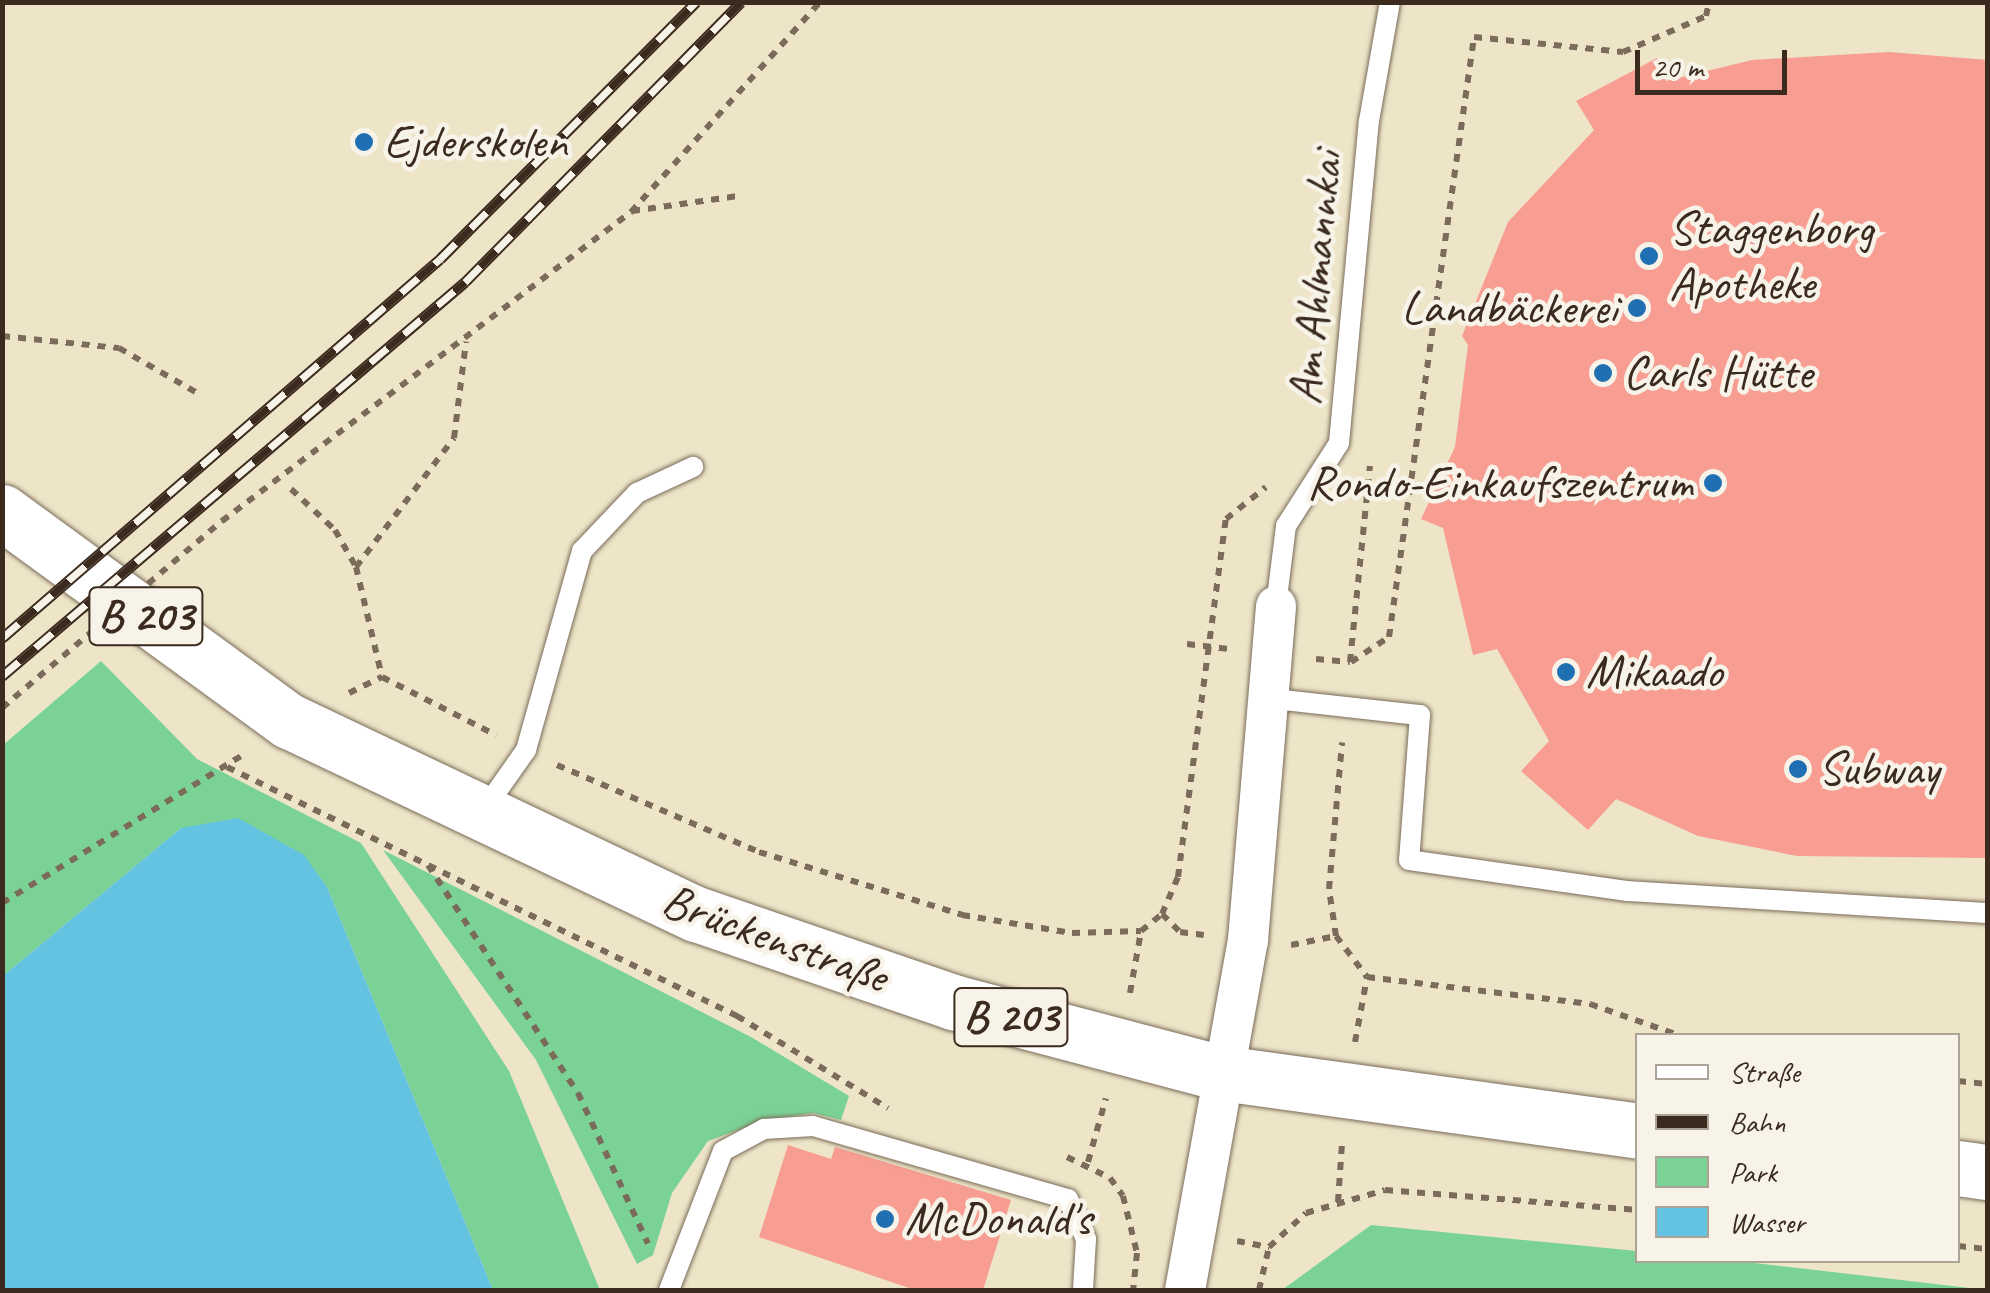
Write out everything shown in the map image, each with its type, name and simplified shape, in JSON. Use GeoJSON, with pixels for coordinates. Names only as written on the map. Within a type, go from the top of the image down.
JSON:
{"type":"FeatureCollection","features":[{"type":"Feature","properties":{"kind":"main road","name":"Brückenstraße"},"geometry":{"type":"LineString","coordinates":[[2,512],[289,720],[481,815],[696,914],[953,1002],[1222,1073],[1635,1131]]}},
{"type":"Feature","properties":{"kind":"main road"},"geometry":{"type":"LineString","coordinates":[[1960,1168],[1988,1172]]}},
{"type":"Feature","properties":{"kind":"street"},"geometry":{"type":"LineString","coordinates":[[1184,1290],[1248,940],[1264,698],[1276,606]]}},
{"type":"Feature","properties":{"kind":"lane","name":"Am Ahlmannkai"},"geometry":{"type":"LineString","coordinates":[[1276,606],[1286,526],[1339,443],[1369,121],[1390,2]]}},
{"type":"Feature","properties":{"kind":"lane"},"geometry":{"type":"LineString","coordinates":[[481,815],[526,750],[582,551],[636,493],[693,466]]}},
{"type":"Feature","properties":{"kind":"lane"},"geometry":{"type":"LineString","coordinates":[[1264,698],[1420,714],[1409,860],[1627,891],[1988,912]]}},
{"type":"Feature","properties":{"kind":"lane"},"geometry":{"type":"LineString","coordinates":[[669,1290],[722,1151],[764,1130],[813,1126],[1068,1200],[1086,1239],[1083,1290]]}},
{"type":"Feature","properties":{"kind":"path"},"geometry":{"type":"LineString","coordinates":[[2,708],[222,521],[631,212],[820,2]]}},
{"type":"Feature","properties":{"kind":"path"},"geometry":{"type":"LineString","coordinates":[[1350,662],[1389,637],[1474,37],[1623,52],[1706,16],[1709,2]]}},
{"type":"Feature","properties":{"kind":"path"},"geometry":{"type":"LineString","coordinates":[[631,212],[738,196]]}},
{"type":"Feature","properties":{"kind":"path"},"geometry":{"type":"LineString","coordinates":[[2,336],[118,348],[199,394]]}},
{"type":"Feature","properties":{"kind":"path"},"geometry":{"type":"LineString","coordinates":[[356,567],[454,438],[466,340]]}},
{"type":"Feature","properties":{"kind":"path"},"geometry":{"type":"LineString","coordinates":[[1370,457],[1329,889],[1336,936],[1367,977],[1590,1004],[1672,1033]]}},
{"type":"Feature","properties":{"kind":"path"},"geometry":{"type":"LineString","coordinates":[[291,489],[336,530],[356,567],[382,677],[526,750],[759,852],[962,916],[1072,933],[1141,931],[1162,914],[1178,877],[1226,520]]}},
{"type":"Feature","properties":{"kind":"path"},"geometry":{"type":"LineString","coordinates":[[2,903],[227,767],[737,1016],[906,1119]]}},
{"type":"Feature","properties":{"kind":"path"},"geometry":{"type":"LineString","coordinates":[[428,864],[578,1093],[669,1290]]}},
{"type":"Feature","properties":{"kind":"path"},"geometry":{"type":"LineString","coordinates":[[1162,914],[1180,932],[1292,945],[1336,936]]}},
{"type":"Feature","properties":{"kind":"path"},"geometry":{"type":"LineString","coordinates":[[1960,1081],[1988,1084]]}},
{"type":"Feature","properties":{"kind":"path"},"geometry":{"type":"LineString","coordinates":[[1051,1154],[1088,1162],[1123,1196],[1137,1253],[1133,1290]]}},
{"type":"Feature","properties":{"kind":"path"},"geometry":{"type":"LineString","coordinates":[[1258,1290],[1269,1246],[1306,1213],[1385,1190],[1635,1210]]}},
{"type":"Feature","properties":{"kind":"path"},"geometry":{"type":"LineString","coordinates":[[1960,1246],[1988,1250]]}},
{"type":"Feature","properties":{"kind":"green space"},"geometry":{"type":"Polygon","coordinates":[[[101,661],[197,759],[361,843],[509,1071],[600,1290],[493,1290],[327,887],[181,828],[3,976],[3,745],[101,661]]]}},
{"type":"Feature","properties":{"kind":"green space"},"geometry":{"type":"Polygon","coordinates":[[[383,850],[751,1037],[849,1096],[841,1120],[813,1113],[765,1120],[708,1141],[672,1193],[653,1255],[637,1264],[536,1060],[383,850]]]}},
{"type":"Feature","properties":{"kind":"green space"},"geometry":{"type":"Polygon","coordinates":[[[1371,1225],[1635,1251],[1635,1263],[1755,1263],[1987,1290],[1282,1290],[1371,1225]]]}},
{"type":"Feature","properties":{"kind":"water"},"geometry":{"type":"Polygon","coordinates":[[[238,818],[304,855],[327,887],[493,1290],[3,1290],[3,976],[181,828],[238,818]]]}},
{"type":"Feature","properties":{"kind":"building","name":"Rondo-Einkaufszentrum"},"geometry":{"type":"Polygon","coordinates":[[[1889,52],[1988,60],[1988,858],[1797,856],[1698,836],[1616,799],[1588,830],[1521,771],[1549,741],[1497,649],[1473,655],[1443,528],[1421,519],[1455,447],[1468,345],[1462,336],[1508,222],[1594,130],[1576,101],[1657,58],[1666,81],[1752,60],[1889,52]]]}},
{"type":"Feature","properties":{"kind":"building","name":"McDonald's"},"geometry":{"type":"Polygon","coordinates":[[[788,1145],[831,1159],[835,1147],[1011,1200],[983,1290],[915,1290],[759,1237],[788,1145]]]}},
{"type":"Feature","properties":{"kind":"railway"},"geometry":{"type":"LineString","coordinates":[[2,638],[440,259],[696,2]]}},
{"type":"Feature","properties":{"kind":"railway"},"geometry":{"type":"LineString","coordinates":[[2,676],[465,282],[741,2]]}},
{"type":"Feature","properties":{"kind":"place","name":"Ejderskolen"},"geometry":{"type":"Point","coordinates":[364,142]}},
{"type":"Feature","properties":{"kind":"place","name":"Staggenborg Apotheke"},"geometry":{"type":"Point","coordinates":[1649,256]}},
{"type":"Feature","properties":{"kind":"place","name":"Landbäckerei"},"geometry":{"type":"Point","coordinates":[1637,308]}},
{"type":"Feature","properties":{"kind":"place","name":"Carls Hütte"},"geometry":{"type":"Point","coordinates":[1603,373]}},
{"type":"Feature","properties":{"kind":"place","name":"Rondo-Einkaufszentrum"},"geometry":{"type":"Point","coordinates":[1713,483]}},
{"type":"Feature","properties":{"kind":"place","name":"Mikaado"},"geometry":{"type":"Point","coordinates":[1566,672]}},
{"type":"Feature","properties":{"kind":"place","name":"Subway"},"geometry":{"type":"Point","coordinates":[1798,769]}},
{"type":"Feature","properties":{"kind":"place","name":"McDonald's"},"geometry":{"type":"Point","coordinates":[885,1219]}}]}
